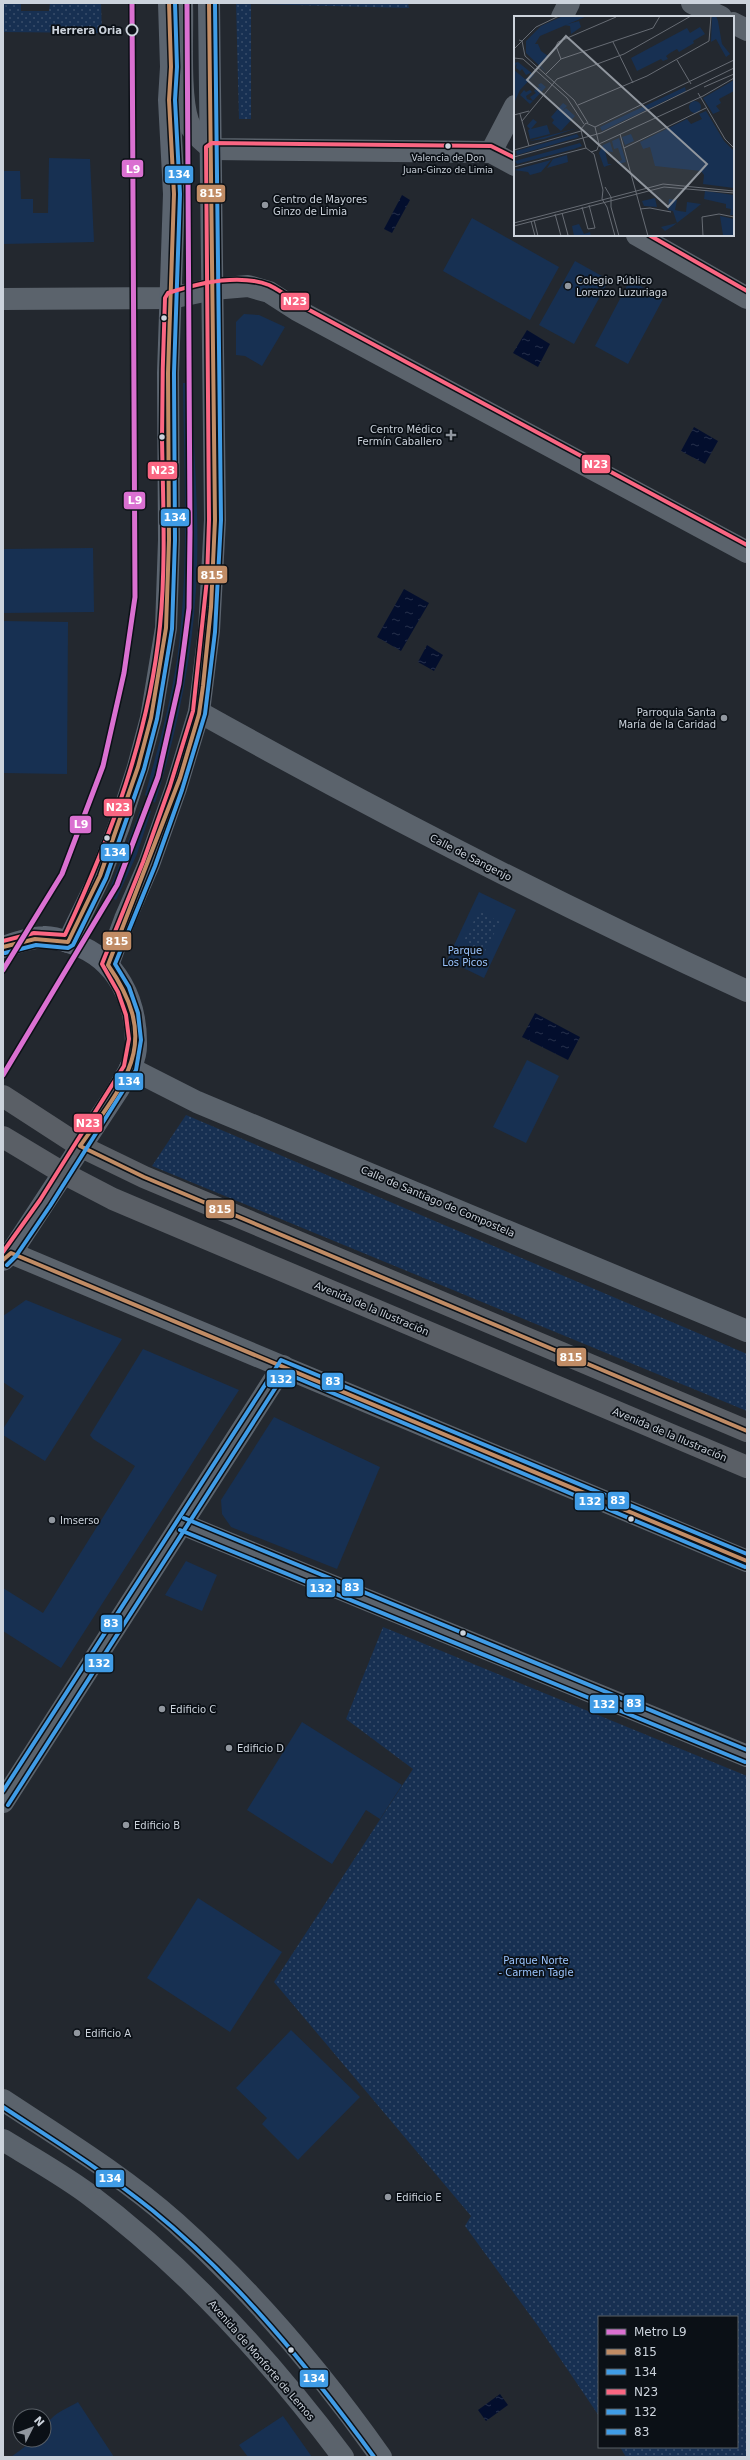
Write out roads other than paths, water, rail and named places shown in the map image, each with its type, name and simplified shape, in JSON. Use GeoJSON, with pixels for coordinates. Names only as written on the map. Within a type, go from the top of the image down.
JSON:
{"type":"FeatureCollection","features":[{"type":"Feature","properties":{"kind":"highway"},"geometry":{"type":"LineString","coordinates":[[3,1096],[80,1146],[144,1177],[747,1431]]}},
{"type":"Feature","properties":{"kind":"highway","name":"Avenida de la Ilustración"},"geometry":{"type":"LineString","coordinates":[[3,1137],[63,1173],[113,1199],[747,1467]]}},
{"type":"Feature","properties":{"kind":"main road"},"geometry":{"type":"LineString","coordinates":[[68,942],[97,881],[119,826],[138,767],[159,675],[166,628],[168,584],[168,373],[174,184],[169,100],[171,67],[169,3]]}},
{"type":"Feature","properties":{"kind":"main road"},"geometry":{"type":"LineString","coordinates":[[108,965],[159,837],[199,712],[210,631],[214,549],[212,149],[209,3]]}},
{"type":"Feature","properties":{"kind":"main road"},"geometry":{"type":"LineString","coordinates":[[3,947],[22,940],[46,937],[68,942],[90,950],[108,965],[121,982],[131,1006],[136,1046],[130,1068],[63,1173],[7,1256]]}},
{"type":"Feature","properties":{"kind":"street"},"geometry":{"type":"LineString","coordinates":[[182,3],[185,104],[188,121],[195,134],[212,149],[491,152],[514,164]]}},
{"type":"Feature","properties":{"kind":"street"},"geometry":{"type":"LineString","coordinates":[[562,16],[569,3]]}},
{"type":"Feature","properties":{"kind":"street"},"geometry":{"type":"LineString","coordinates":[[692,3],[719,16]]}},
{"type":"Feature","properties":{"kind":"street"},"geometry":{"type":"LineString","coordinates":[[734,24],[747,30]]}},
{"type":"Feature","properties":{"kind":"street"},"geometry":{"type":"LineString","coordinates":[[491,152],[514,108]]}},
{"type":"Feature","properties":{"kind":"street"},"geometry":{"type":"LineString","coordinates":[[639,236],[747,298]]}},
{"type":"Feature","properties":{"kind":"street"},"geometry":{"type":"LineString","coordinates":[[3,299],[171,298],[213,289],[248,286],[270,292],[297,310],[747,552]]}},
{"type":"Feature","properties":{"kind":"street","name":"Calle de Sangenjo"},"geometry":{"type":"LineString","coordinates":[[199,712],[288,762],[456,850],[630,937],[747,991]]}},
{"type":"Feature","properties":{"kind":"street","name":"Calle de Santiago de Compostela"},"geometry":{"type":"LineString","coordinates":[[130,1068],[197,1102],[747,1331]]}},
{"type":"Feature","properties":{"kind":"street"},"geometry":{"type":"LineString","coordinates":[[7,1256],[283,1366],[747,1561]]}},
{"type":"Feature","properties":{"kind":"street"},"geometry":{"type":"LineString","coordinates":[[3,1802],[283,1366]]}},
{"type":"Feature","properties":{"kind":"street"},"geometry":{"type":"LineString","coordinates":[[182,1524],[747,1756]]}},
{"type":"Feature","properties":{"kind":"street"},"geometry":{"type":"LineString","coordinates":[[3,2100],[106,2168],[175,2222],[281,2328],[339,2399],[381,2457]]}},
{"type":"Feature","properties":{"kind":"street","name":"Avenida de Monforte de Lemos"},"geometry":{"type":"LineString","coordinates":[[3,2140],[86,2193],[153,2247],[209,2298],[296,2398],[343,2457]]}},
{"type":"Feature","properties":{"kind":"water"},"geometry":{"type":"Polygon","coordinates":[[[402,195],[410,200],[392,233],[384,229],[402,195]]]}},
{"type":"Feature","properties":{"kind":"water"},"geometry":{"type":"Polygon","coordinates":[[[527,330],[550,344],[538,367],[513,353],[527,330]]]}},
{"type":"Feature","properties":{"kind":"water"},"geometry":{"type":"Polygon","coordinates":[[[694,427],[718,441],[705,464],[681,451],[694,427]]]}},
{"type":"Feature","properties":{"kind":"water"},"geometry":{"type":"Polygon","coordinates":[[[404,589],[429,603],[401,651],[377,637],[404,589]]]}},
{"type":"Feature","properties":{"kind":"water"},"geometry":{"type":"Polygon","coordinates":[[[427,645],[443,655],[434,671],[418,662],[427,645]]]}},
{"type":"Feature","properties":{"kind":"water"},"geometry":{"type":"Polygon","coordinates":[[[535,1013],[580,1037],[568,1060],[522,1037],[535,1013]]]}},
{"type":"Feature","properties":{"kind":"water"},"geometry":{"type":"Polygon","coordinates":[[[500,2394],[508,2405],[486,2421],[478,2410],[500,2394]]]}},
{"type":"Feature","properties":{"kind":"metro line","name":"L9"},"geometry":{"type":"LineString","coordinates":[[3,970],[62,874],[103,766],[124,673],[135,597],[132,3]]}},
{"type":"Feature","properties":{"kind":"metro line","name":"L9"},"geometry":{"type":"LineString","coordinates":[[3,1075],[117,885],[158,777],[179,684],[189,608],[190,532],[187,3]]}},
{"type":"Feature","properties":{"kind":"place","name":"Herrera Oria"},"geometry":{"type":"Point","coordinates":[132,30]}},
{"type":"Feature","properties":{"kind":"place","name":"Valencia de Don Juan-Ginzo de Limia"},"geometry":{"type":"Point","coordinates":[448,146]}},
{"type":"Feature","properties":{"kind":"place","name":"Centro de Mayores Ginzo de Limia"},"geometry":{"type":"Point","coordinates":[265,205]}},
{"type":"Feature","properties":{"kind":"place","name":"Colegio Público Lorenzo Luzuriaga"},"geometry":{"type":"Point","coordinates":[568,286]}},
{"type":"Feature","properties":{"kind":"place","name":"Centro Médico Fermín Caballero"},"geometry":{"type":"Point","coordinates":[451,435]}},
{"type":"Feature","properties":{"kind":"place","name":"Parroquia Santa María de la Caridad"},"geometry":{"type":"Point","coordinates":[724,718]}},
{"type":"Feature","properties":{"kind":"place","name":"Imserso"},"geometry":{"type":"Point","coordinates":[52,1520]}},
{"type":"Feature","properties":{"kind":"place","name":"Edificio C"},"geometry":{"type":"Point","coordinates":[162,1709]}},
{"type":"Feature","properties":{"kind":"place","name":"Edificio D"},"geometry":{"type":"Point","coordinates":[229,1748]}},
{"type":"Feature","properties":{"kind":"place","name":"Edificio B"},"geometry":{"type":"Point","coordinates":[126,1825]}},
{"type":"Feature","properties":{"kind":"place","name":"Edificio A"},"geometry":{"type":"Point","coordinates":[77,2033]}},
{"type":"Feature","properties":{"kind":"place","name":"Edificio E"},"geometry":{"type":"Point","coordinates":[388,2197]}},
{"type":"Feature","properties":{"kind":"park label","name":"Parque Los Picos"},"geometry":{"type":"Point","coordinates":[465,956]}},
{"type":"Feature","properties":{"kind":"park label","name":"Parque Norte - Carmen Tagle"},"geometry":{"type":"Point","coordinates":[536,1966]}}]}
